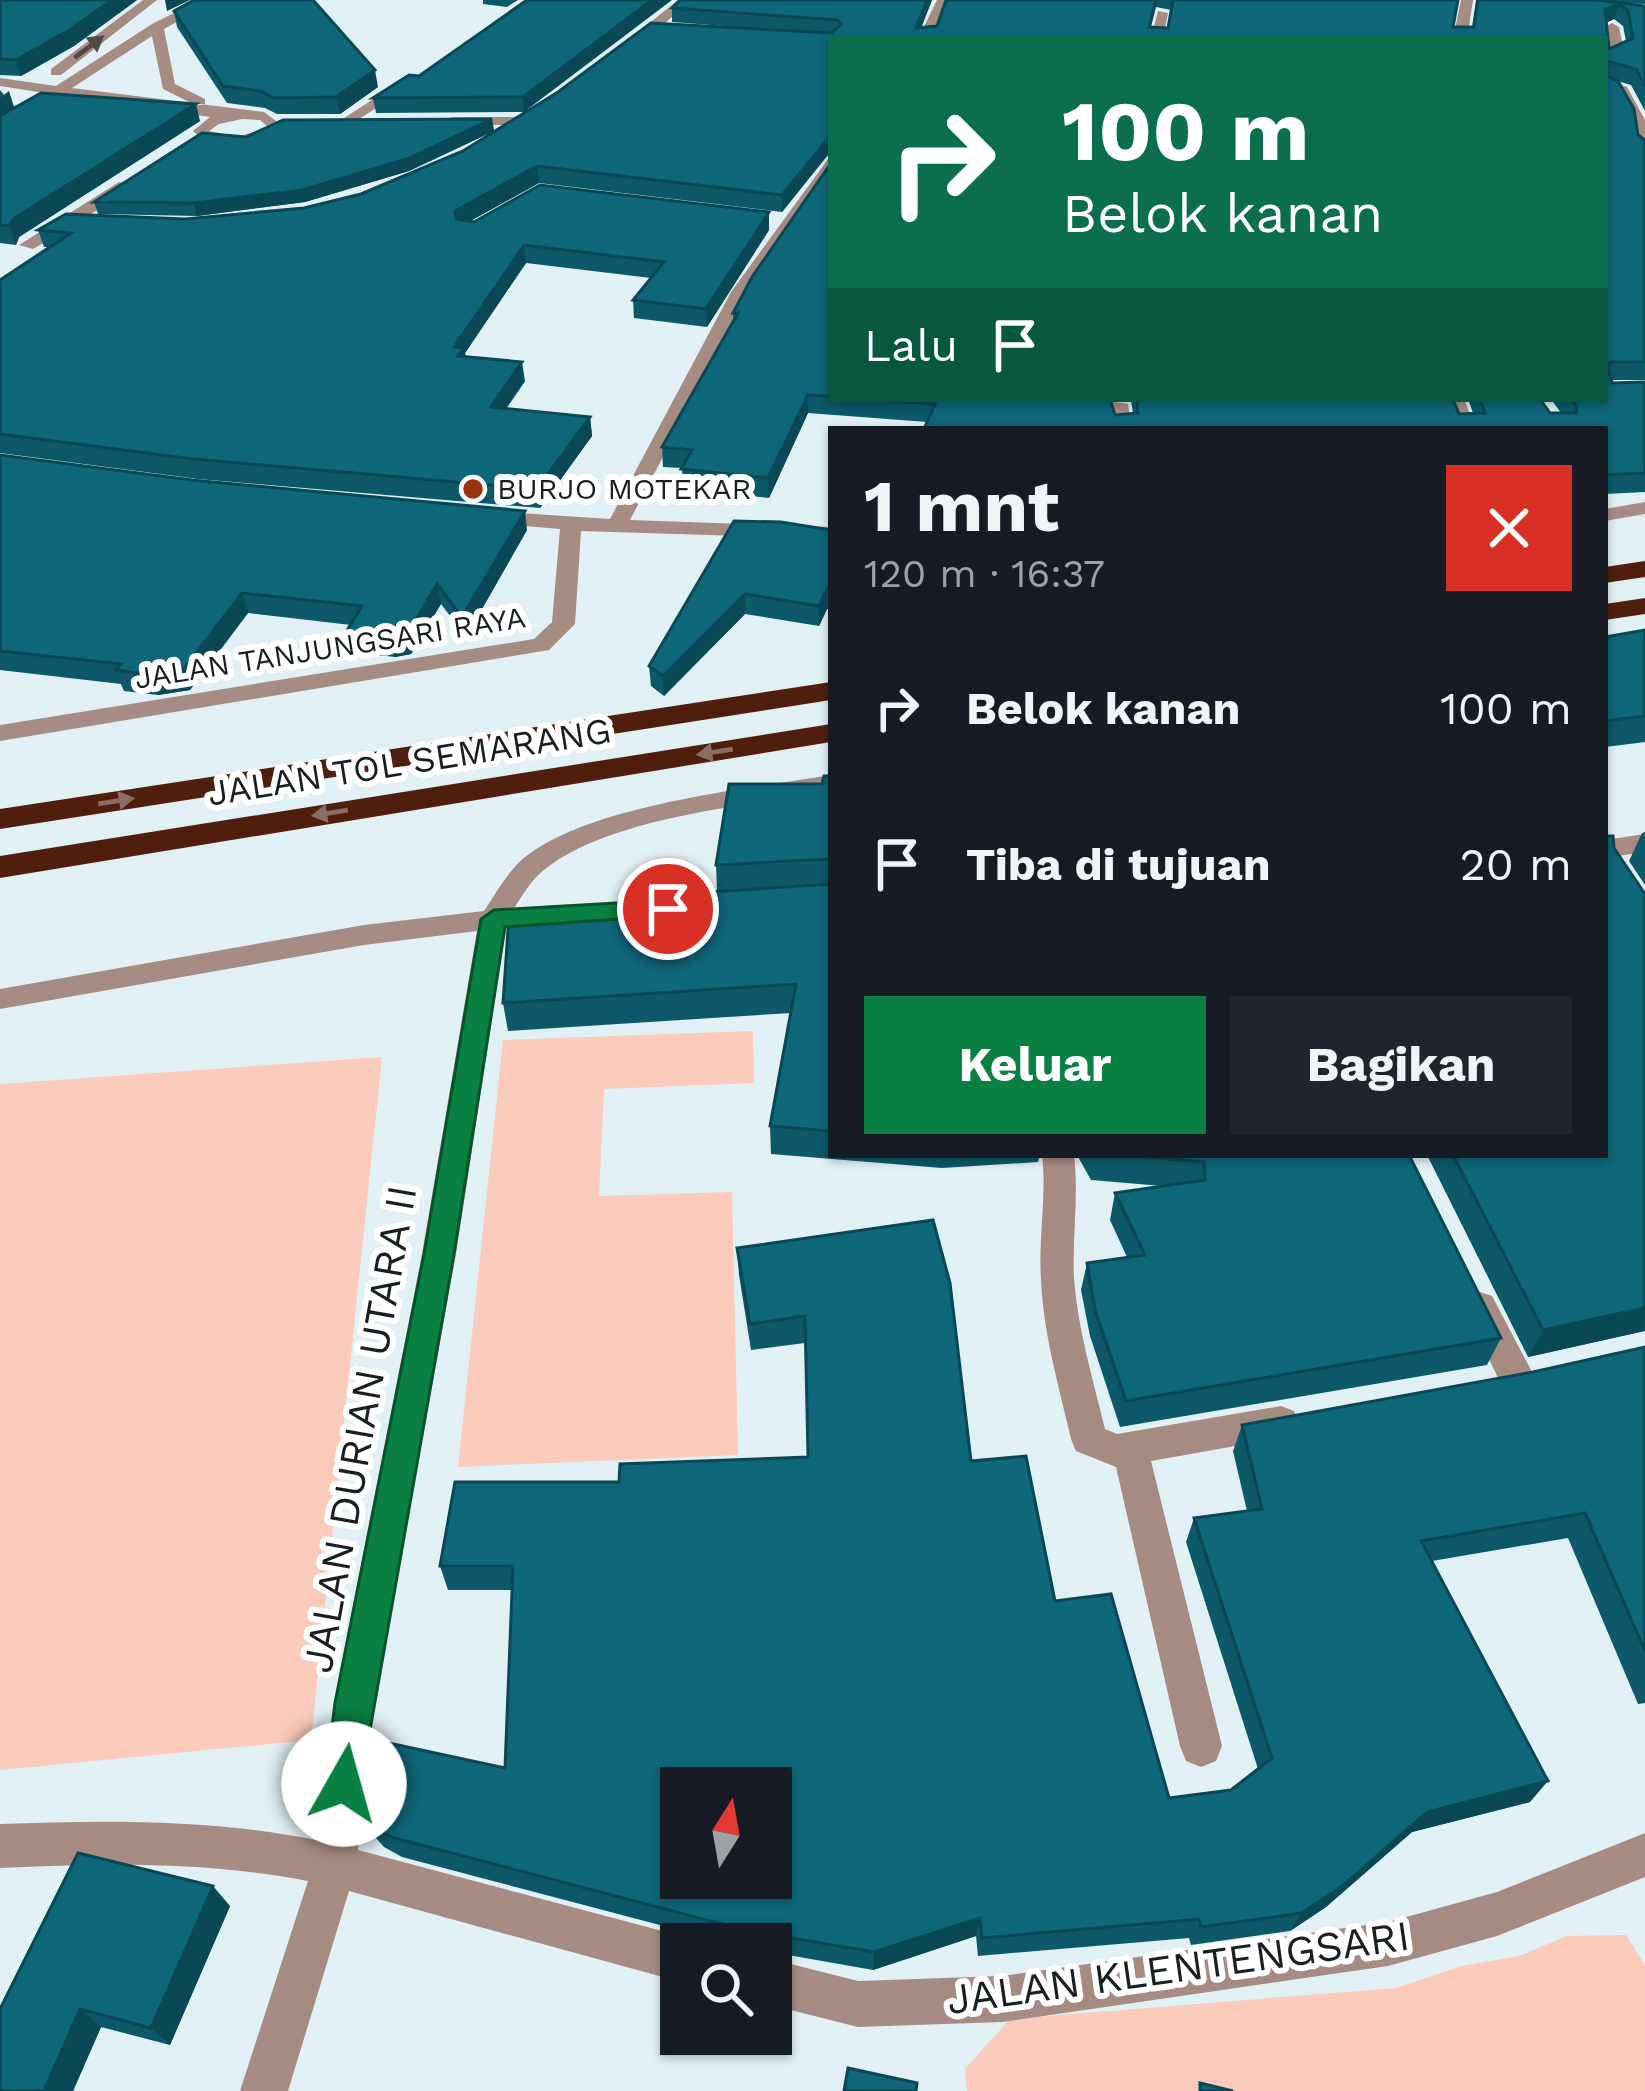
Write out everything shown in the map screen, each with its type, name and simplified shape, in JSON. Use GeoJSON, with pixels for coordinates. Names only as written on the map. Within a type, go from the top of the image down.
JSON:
{"type":"FeatureCollection","features":[{"type":"Feature","properties":{"kind":"highway"},"geometry":{"type":"LineString","coordinates":[[1608,574],[1645,569]]}},
{"type":"Feature","properties":{"kind":"highway"},"geometry":{"type":"LineString","coordinates":[[1608,612],[1645,606]]}},
{"type":"Feature","properties":{"kind":"highway","name":"JALAN TOL SEMARANG"},"geometry":{"type":"LineString","coordinates":[[0,819],[828,691]]}},
{"type":"Feature","properties":{"kind":"highway","name":"JALAN TOL SEMARANG"},"geometry":{"type":"LineString","coordinates":[[0,867],[828,733]]}},
{"type":"Feature","properties":{"kind":"street"},"geometry":{"type":"LineString","coordinates":[[0,106],[43,90],[210,0]]}},
{"type":"Feature","properties":{"kind":"street"},"geometry":{"type":"LineString","coordinates":[[604,65],[686,0]]}},
{"type":"Feature","properties":{"kind":"street"},"geometry":{"type":"LineString","coordinates":[[926,36],[943,0]]}},
{"type":"Feature","properties":{"kind":"street"},"geometry":{"type":"LineString","coordinates":[[1461,36],[1467,0]]}},
{"type":"Feature","properties":{"kind":"street"},"geometry":{"type":"LineString","coordinates":[[0,128],[147,5],[186,9]]}},
{"type":"Feature","properties":{"kind":"street"},"geometry":{"type":"LineString","coordinates":[[157,27],[168,86],[237,115]]}},
{"type":"Feature","properties":{"kind":"street"},"geometry":{"type":"LineString","coordinates":[[1608,55],[1617,51],[1612,27]]}},
{"type":"Feature","properties":{"kind":"street"},"geometry":{"type":"LineString","coordinates":[[646,29],[670,30]]}},
{"type":"Feature","properties":{"kind":"street"},"geometry":{"type":"LineString","coordinates":[[345,122],[422,74]]}},
{"type":"Feature","properties":{"kind":"street"},"geometry":{"type":"LineString","coordinates":[[1608,85],[1622,90],[1640,124],[1645,151]]}},
{"type":"Feature","properties":{"kind":"street"},"geometry":{"type":"LineString","coordinates":[[0,86],[299,122]]}},
{"type":"Feature","properties":{"kind":"street"},"geometry":{"type":"LineString","coordinates":[[43,90],[214,120]]}},
{"type":"Feature","properties":{"kind":"street"},"geometry":{"type":"LineString","coordinates":[[492,146],[556,100]]}},
{"type":"Feature","properties":{"kind":"street"},"geometry":{"type":"LineString","coordinates":[[237,115],[214,120],[196,138],[256,139],[274,131],[276,122]]}},
{"type":"Feature","properties":{"kind":"street"},"geometry":{"type":"LineString","coordinates":[[437,121],[530,121]]}},
{"type":"Feature","properties":{"kind":"street"},"geometry":{"type":"LineString","coordinates":[[322,122],[391,122]]}},
{"type":"Feature","properties":{"kind":"street"},"geometry":{"type":"LineString","coordinates":[[27,245],[145,172]]}},
{"type":"Feature","properties":{"kind":"street"},"geometry":{"type":"LineString","coordinates":[[618,523],[740,292],[827,172]]}},
{"type":"Feature","properties":{"kind":"street"},"geometry":{"type":"LineString","coordinates":[[765,219],[788,222]]}},
{"type":"Feature","properties":{"kind":"street"},"geometry":{"type":"LineString","coordinates":[[68,222],[122,228]]}},
{"type":"Feature","properties":{"kind":"street"},"geometry":{"type":"LineString","coordinates":[[1109,402],[1121,408],[1122,426]]}},
{"type":"Feature","properties":{"kind":"street"},"geometry":{"type":"LineString","coordinates":[[1609,508],[1645,508]]}},
{"type":"Feature","properties":{"kind":"street"},"geometry":{"type":"LineString","coordinates":[[460,514],[571,524],[828,532]]}},
{"type":"Feature","properties":{"kind":"street","name":"JALAN TANJUNGSARI RAYA"},"geometry":{"type":"LineString","coordinates":[[0,733],[542,645],[562,624],[571,524]]}},
{"type":"Feature","properties":{"kind":"street"},"geometry":{"type":"LineString","coordinates":[[494,919],[522,875],[556,848],[598,831],[828,784]]}},
{"type":"Feature","properties":{"kind":"street"},"geometry":{"type":"LineString","coordinates":[[1613,862],[1645,843]]}},
{"type":"Feature","properties":{"kind":"street"},"geometry":{"type":"LineString","coordinates":[[0,999],[364,935],[540,916]]}},
{"type":"Feature","properties":{"kind":"street","name":"JALAN DURIAN UTARA II"},"geometry":{"type":"LineString","coordinates":[[264,2091],[335,1865],[354,1703],[439,1254],[494,919]]}},
{"type":"Feature","properties":{"kind":"street"},"geometry":{"type":"LineString","coordinates":[[1058,1158],[1063,1198],[1057,1274],[1083,1430],[1100,1446],[1130,1449],[1312,1416]]}},
{"type":"Feature","properties":{"kind":"street"},"geometry":{"type":"LineString","coordinates":[[1466,1277],[1516,1379]]}},
{"type":"Feature","properties":{"kind":"street"},"geometry":{"type":"LineString","coordinates":[[1471,1388],[1559,1370]]}},
{"type":"Feature","properties":{"kind":"street"},"geometry":{"type":"LineString","coordinates":[[1130,1449],[1201,1746]]}},
{"type":"Feature","properties":{"kind":"street"},"geometry":{"type":"LineString","coordinates":[[0,1846],[122,1841],[238,1846],[335,1865],[660,1953]]}},
{"type":"Feature","properties":{"kind":"street","name":"JALAN KLENTENGSARI"},"geometry":{"type":"LineString","coordinates":[[792,1987],[858,2004],[1002,1999],[1388,1944],[1497,1914],[1645,1855]]}},
{"type":"Feature","properties":{"kind":"lane"},"geometry":{"type":"LineString","coordinates":[[1157,36],[1162,13]]}},
{"type":"Feature","properties":{"kind":"shaded area"},"geometry":{"type":"Polygon","coordinates":[[[753,1031],[754,1083],[604,1089],[599,1196],[732,1192],[738,1455],[458,1467],[503,1040],[753,1031]]]}},
{"type":"Feature","properties":{"kind":"shaded area"},"geometry":{"type":"Polygon","coordinates":[[[382,1057],[311,1740],[0,1770],[0,1084],[382,1057]]]}},
{"type":"Feature","properties":{"kind":"shaded area"},"geometry":{"type":"Polygon","coordinates":[[[1626,1935],[1645,1965],[1645,2091],[967,2091],[965,2069],[1010,2019],[1396,1988],[1462,1966],[1519,1956],[1567,1936],[1626,1935]]]}},
{"type":"Feature","properties":{"kind":"building"},"geometry":{"type":"Polygon","coordinates":[[[0,0],[112,0],[16,60],[0,59],[0,0]]]}},
{"type":"Feature","properties":{"kind":"building"},"geometry":{"type":"Polygon","coordinates":[[[194,0],[313,0],[375,70],[336,97],[274,98],[261,91],[223,86],[174,11],[194,0]]]}},
{"type":"Feature","properties":{"kind":"building"},"geometry":{"type":"Polygon","coordinates":[[[527,0],[652,0],[523,97],[373,98],[409,75],[419,76],[527,0]]]}},
{"type":"Feature","properties":{"kind":"building"},"geometry":{"type":"Polygon","coordinates":[[[680,0],[927,0],[916,28],[937,26],[946,0],[1156,0],[1149,27],[1168,28],[1173,0],[1458,0],[1453,27],[1474,27],[1478,0],[1597,0],[1645,6],[1645,86],[1636,69],[1608,61],[1608,39],[1609,49],[1633,38],[1628,11],[1619,4],[1605,10],[1608,36],[828,36],[828,139],[782,195],[537,166],[455,211],[456,219],[474,222],[540,185],[769,212],[706,309],[633,300],[664,262],[524,245],[454,347],[464,348],[458,356],[522,362],[491,407],[590,417],[537,489],[193,459],[0,434],[0,280],[71,233],[38,230],[66,214],[185,219],[304,208],[361,194],[463,151],[558,92],[651,23],[831,33],[842,24],[672,8],[680,0]]]}},
{"type":"Feature","properties":{"kind":"building"},"geometry":{"type":"Polygon","coordinates":[[[1608,77],[1618,81],[1634,109],[1638,135],[1645,140],[1645,362],[1608,365],[1608,77]]]}},
{"type":"Feature","properties":{"kind":"building"},"geometry":{"type":"Polygon","coordinates":[[[41,93],[196,104],[13,219],[10,226],[0,225],[0,116],[41,93]]]}},
{"type":"Feature","properties":{"kind":"building"},"geometry":{"type":"Polygon","coordinates":[[[492,119],[407,159],[302,190],[194,203],[94,202],[202,133],[246,137],[283,120],[492,119]]]}},
{"type":"Feature","properties":{"kind":"building"},"geometry":{"type":"Polygon","coordinates":[[[828,167],[828,396],[808,395],[768,478],[681,469],[692,450],[662,447],[738,313],[733,313],[752,277],[828,167]]]}},
{"type":"Feature","properties":{"kind":"building"},"geometry":{"type":"Polygon","coordinates":[[[1608,369],[1612,383],[1645,382],[1645,473],[1608,475],[1608,426],[925,426],[935,404],[909,402],[1111,402],[1115,415],[1138,413],[1136,402],[1454,402],[1459,414],[1485,413],[1481,402],[1542,402],[1550,413],[1576,413],[1573,402],[1608,402],[1608,369]]]}},
{"type":"Feature","properties":{"kind":"building"},"geometry":{"type":"Polygon","coordinates":[[[0,455],[192,480],[525,511],[462,617],[437,584],[407,634],[391,637],[346,632],[362,606],[242,593],[183,670],[151,675],[116,670],[121,664],[0,651],[0,455]]]}},
{"type":"Feature","properties":{"kind":"building"},"geometry":{"type":"Polygon","coordinates":[[[734,521],[828,530],[828,589],[819,606],[745,594],[663,676],[649,666],[734,521]]]}},
{"type":"Feature","properties":{"kind":"building"},"geometry":{"type":"Polygon","coordinates":[[[1645,630],[1645,716],[1608,721],[1608,636],[1645,630]]]}},
{"type":"Feature","properties":{"kind":"building"},"geometry":{"type":"Polygon","coordinates":[[[828,776],[828,859],[716,865],[729,784],[822,784],[828,776]]]}},
{"type":"Feature","properties":{"kind":"building"},"geometry":{"type":"Polygon","coordinates":[[[1608,836],[1613,836],[1614,848],[1645,894],[1645,1308],[1543,1330],[1455,1158],[1608,1158],[1608,836]]]}},
{"type":"Feature","properties":{"kind":"building"},"geometry":{"type":"Polygon","coordinates":[[[828,884],[828,1131],[770,1126],[796,984],[503,1003],[509,916],[709,904],[711,892],[828,884]]]}},
{"type":"Feature","properties":{"kind":"building"},"geometry":{"type":"Polygon","coordinates":[[[1158,1158],[1411,1158],[1501,1338],[1126,1401],[1095,1310],[1087,1263],[1145,1255],[1115,1193],[1205,1180],[1204,1162],[1158,1158]]]}},
{"type":"Feature","properties":{"kind":"building"},"geometry":{"type":"Polygon","coordinates":[[[933,1220],[950,1283],[971,1461],[1026,1456],[1055,1601],[1111,1594],[1169,1798],[1231,1790],[1272,1758],[1194,1518],[1262,1509],[1242,1425],[1645,1347],[1645,1651],[1585,1513],[1421,1541],[1548,1781],[1427,1812],[1340,1888],[1302,1913],[1201,1927],[1199,1919],[982,1938],[980,1918],[874,1952],[792,1938],[792,1923],[718,1923],[391,1837],[373,1827],[355,1808],[384,1742],[505,1768],[513,1566],[440,1566],[455,1482],[619,1482],[620,1464],[808,1457],[805,1316],[750,1324],[737,1248],[933,1220]]]}},
{"type":"Feature","properties":{"kind":"building"},"geometry":{"type":"Polygon","coordinates":[[[78,1853],[213,1886],[151,2028],[80,2009],[44,2091],[0,2091],[0,2009],[78,1853]]]}},
{"type":"Feature","properties":{"kind":"building"},"geometry":{"type":"Polygon","coordinates":[[[848,2068],[917,2083],[916,2091],[844,2091],[848,2068]]]}},
{"type":"Feature","properties":{"kind":"building"},"geometry":{"type":"Polygon","coordinates":[[[1200,2083],[1233,2091],[1200,2091],[1200,2083]]]}},
{"type":"Feature","properties":{"kind":"place","name":"BURJO MOTEKAR"},"geometry":{"type":"Point","coordinates":[473,489]}},
{"type":"Feature","properties":{"kind":"route"},"geometry":{"type":"LineString","coordinates":[[344,1784],[354,1703],[439,1254],[494,919],[668,909]]}}]}
